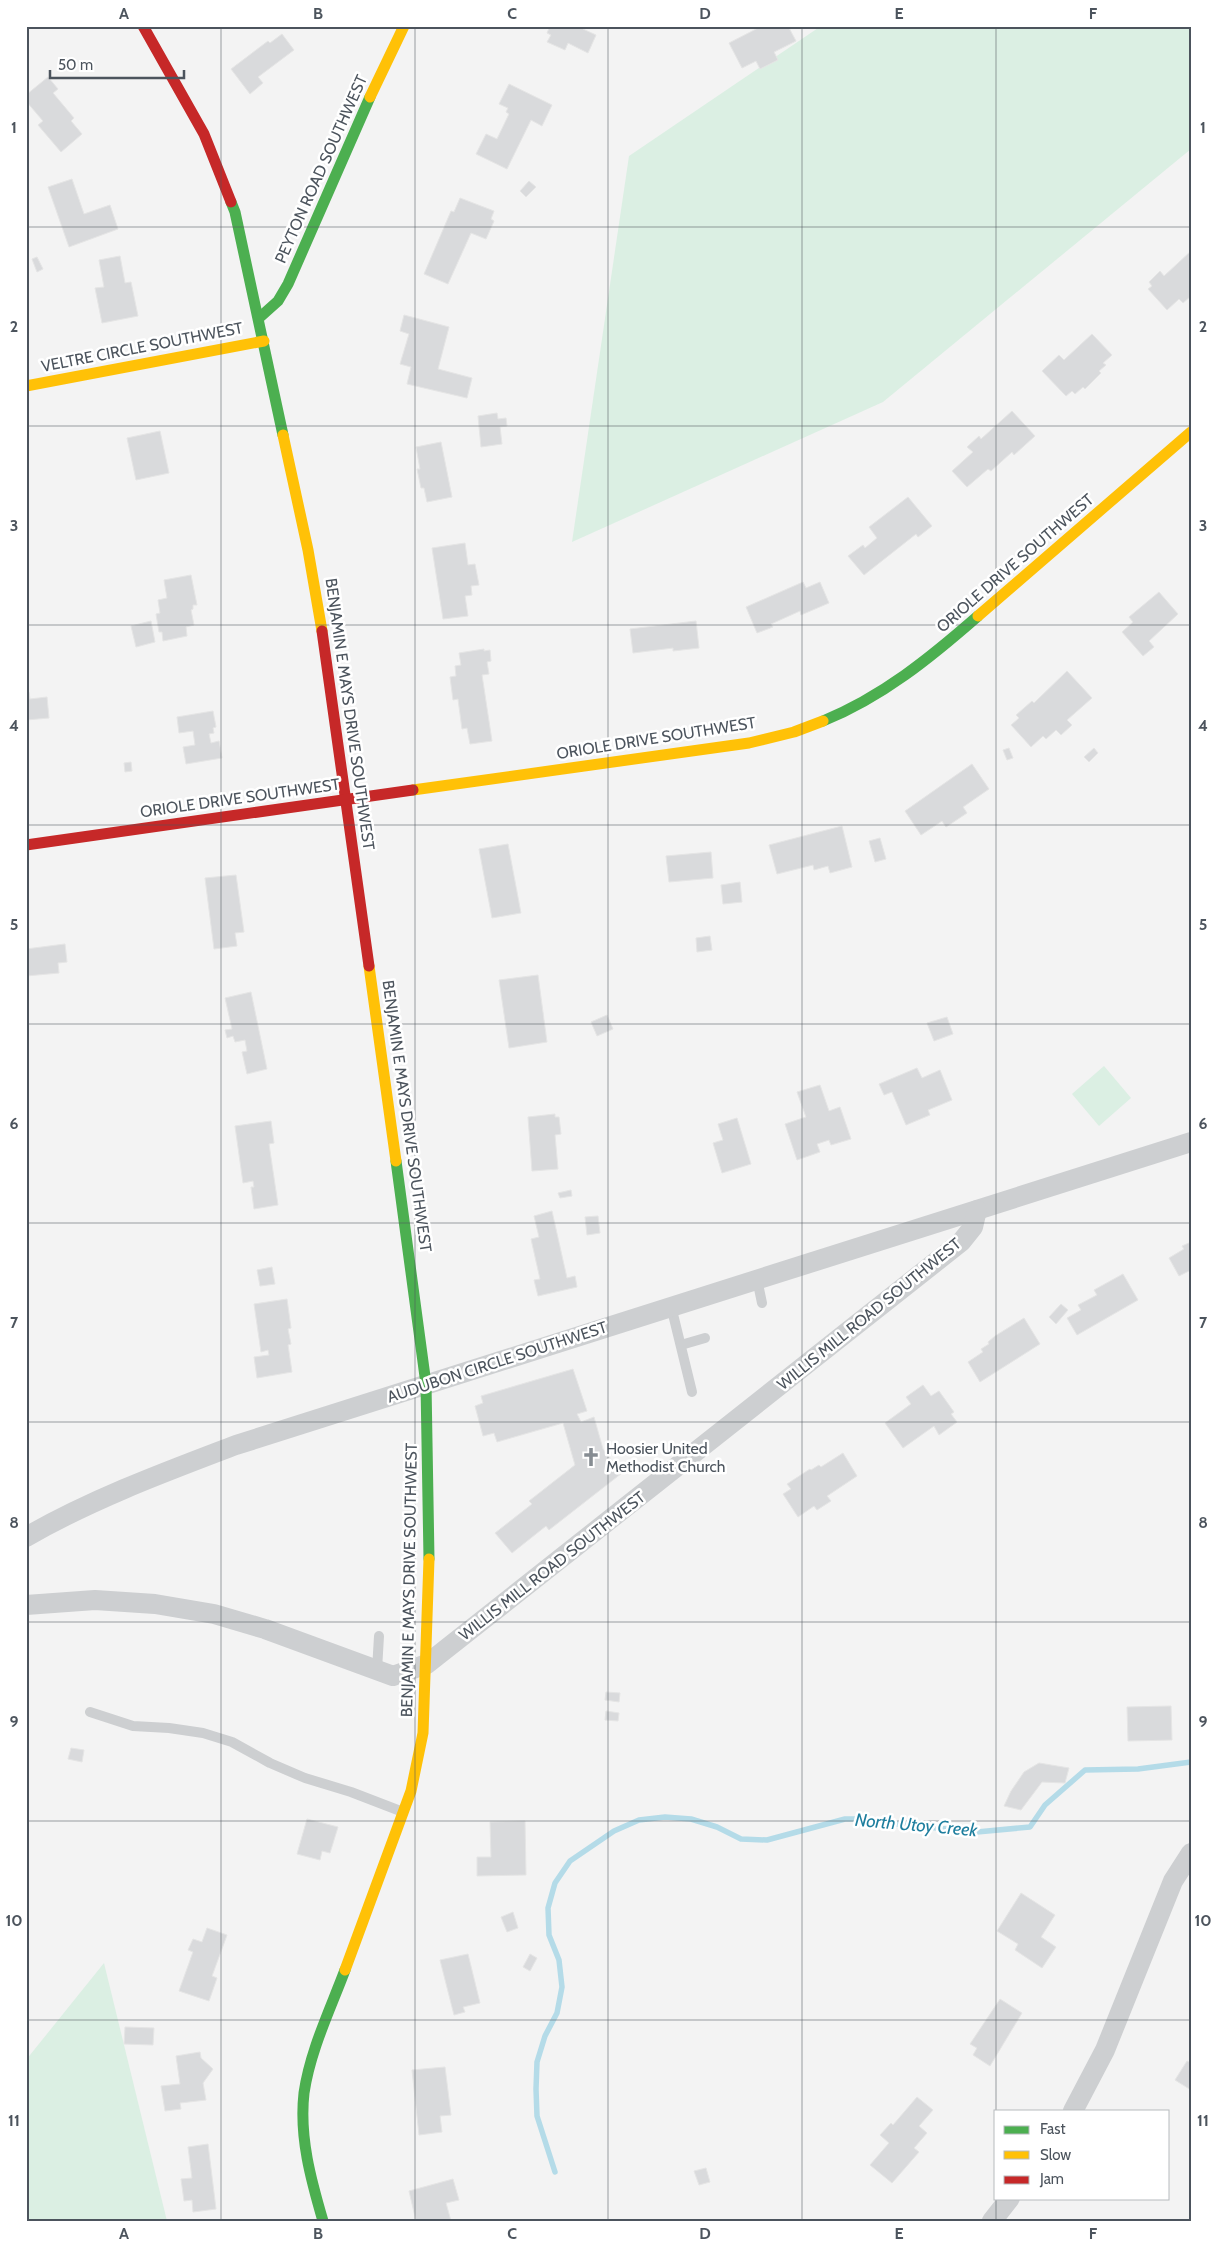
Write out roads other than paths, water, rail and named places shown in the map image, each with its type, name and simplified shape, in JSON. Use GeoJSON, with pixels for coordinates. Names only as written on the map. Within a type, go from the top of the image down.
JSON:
{"type":"FeatureCollection","features":[{"type":"Feature","properties":{"kind":"street","name":"BENJAMIN E MAYS DRIVE SOUTHWEST"},"geometry":{"type":"LineString","coordinates":[[142,26],[204,134],[235,212],[264,340],[316,591],[348,800],[426,1384],[430,1519],[427,1664],[423,1733],[411,1791],[314,2055],[304,2097],[303,2134],[310,2175],[323,2221]]}},
{"type":"Feature","properties":{"kind":"street","name":"PEYTON ROAD SOUTHWEST"},"geometry":{"type":"LineString","coordinates":[[259,318],[278,301],[288,284],[373,91],[404,26]]}},
{"type":"Feature","properties":{"kind":"street","name":"VELTRE CIRCLE SOUTHWEST"},"geometry":{"type":"LineString","coordinates":[[26,386],[264,340]]}},
{"type":"Feature","properties":{"kind":"street","name":"ORIOLE DRIVE SOUTHWEST"},"geometry":{"type":"LineString","coordinates":[[26,845],[750,742],[808,727],[857,706],[892,686],[930,658],[1191,432]]}},
{"type":"Feature","properties":{"kind":"street"},"geometry":{"type":"LineString","coordinates":[[977,1210],[1191,1142]]}},
{"type":"Feature","properties":{"kind":"street","name":"AUDUBON CIRCLE SOUTHWEST"},"geometry":{"type":"LineString","coordinates":[[26,1537],[44,1526],[151,1476],[236,1445],[977,1210]]}},
{"type":"Feature","properties":{"kind":"street","name":"WILLIS MILL ROAD SOUTHWEST"},"geometry":{"type":"LineString","coordinates":[[26,1605],[94,1600],[155,1604],[214,1614],[265,1629],[393,1676],[427,1664],[961,1242],[973,1227],[977,1210]]}},
{"type":"Feature","properties":{"kind":"street"},"geometry":{"type":"LineString","coordinates":[[1074,2110],[1105,2050],[1173,1881],[1191,1853]]}},
{"type":"Feature","properties":{"kind":"street"},"geometry":{"type":"LineString","coordinates":[[992,2221],[1008,2200]]}},
{"type":"Feature","properties":{"kind":"lane"},"geometry":{"type":"LineString","coordinates":[[757,1280],[762,1303]]}},
{"type":"Feature","properties":{"kind":"lane"},"geometry":{"type":"LineString","coordinates":[[671,1306],[692,1392]]}},
{"type":"Feature","properties":{"kind":"lane"},"geometry":{"type":"LineString","coordinates":[[680,1345],[705,1338]]}},
{"type":"Feature","properties":{"kind":"lane"},"geometry":{"type":"LineString","coordinates":[[376,1670],[379,1636]]}},
{"type":"Feature","properties":{"kind":"lane"},"geometry":{"type":"LineString","coordinates":[[90,1712],[133,1726],[194,1732],[232,1742],[270,1763],[305,1778],[351,1792],[404,1812]]}},
{"type":"Feature","properties":{"kind":"waterway","name":"North Utoy Creek"},"geometry":{"type":"LineString","coordinates":[[555,2172],[537,2116],[536,2089],[537,2062],[545,2036],[557,2013],[562,1987],[559,1960],[549,1935],[548,1908],[555,1883],[570,1861],[614,1831],[639,1820],[665,1817],[691,1819],[717,1827],[741,1839],[767,1840],[845,1819],[871,1819],[897,1824],[977,1832],[1030,1827],[1045,1805],[1085,1770],[1138,1769],[1191,1762]]}},
{"type":"Feature","properties":{"kind":"place","name":"Hoosier United Methodist Church"},"geometry":{"type":"Point","coordinates":[591,1457]}}]}
